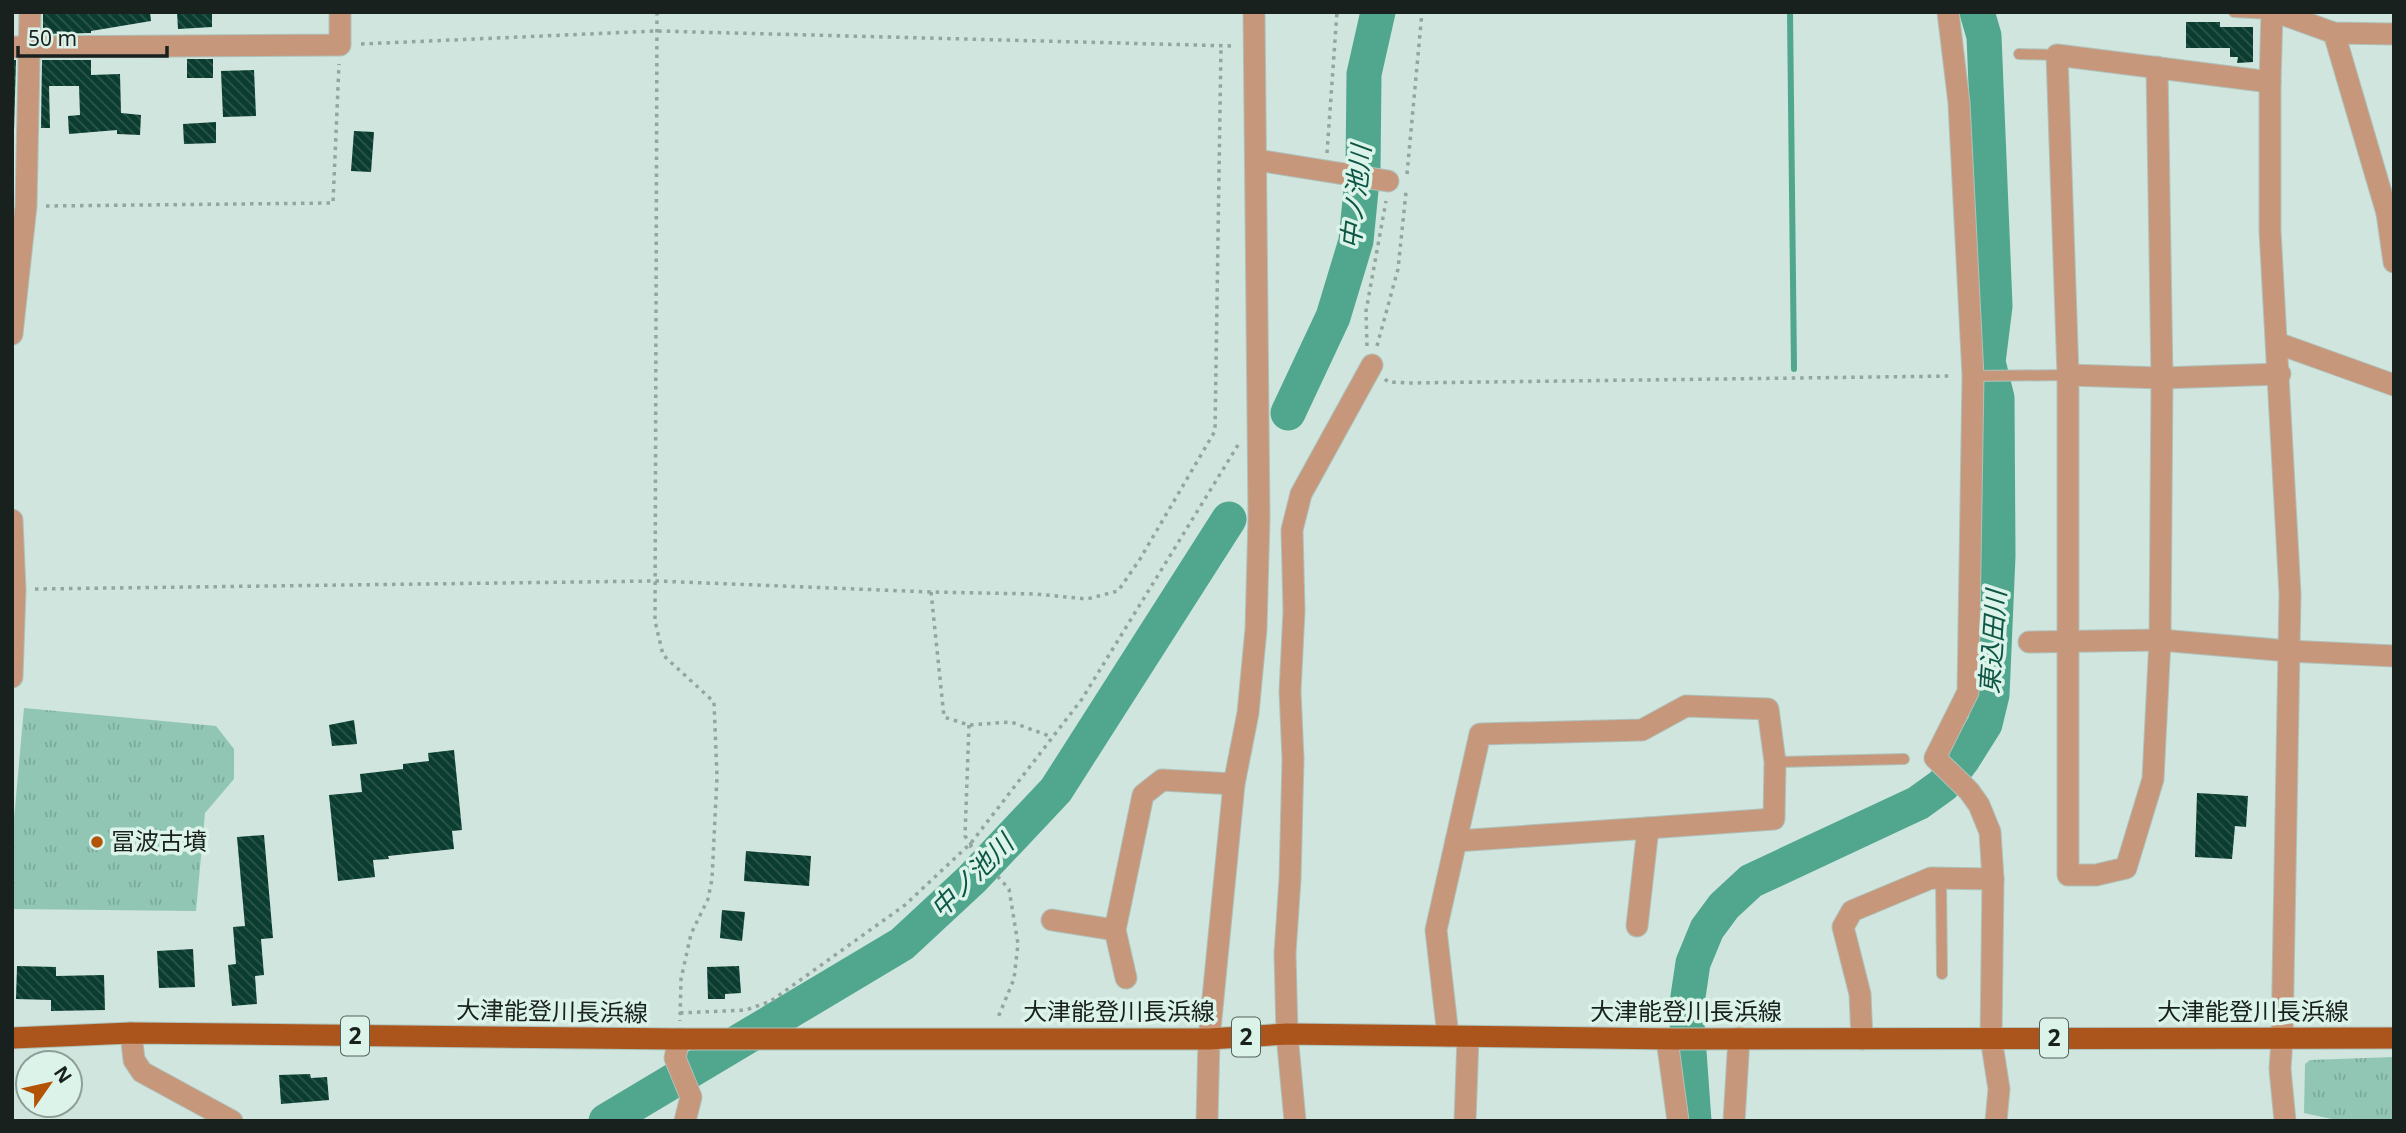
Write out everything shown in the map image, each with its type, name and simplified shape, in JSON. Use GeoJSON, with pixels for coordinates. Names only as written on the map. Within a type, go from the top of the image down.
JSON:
{"type":"FeatureCollection","features":[{"type":"Feature","properties":{"kind":"main road","name":"大津能登川長浜線"},"geometry":{"type":"LineString","coordinates":[[12,1038],[131,1034],[684,1045],[817,1039],[1209,1039],[1287,1034],[1670,1039],[2394,1038]]}},
{"type":"Feature","properties":{"kind":"street"},"geometry":{"type":"LineString","coordinates":[[12,334],[26,206],[21,47],[30,12]]}},
{"type":"Feature","properties":{"kind":"street"},"geometry":{"type":"LineString","coordinates":[[21,47],[340,45],[340,12]]}},
{"type":"Feature","properties":{"kind":"street"},"geometry":{"type":"LineString","coordinates":[[1207,1121],[1209,1039],[1234,785],[1248,713],[1256,629],[1259,518],[1254,12]]}},
{"type":"Feature","properties":{"kind":"street"},"geometry":{"type":"LineString","coordinates":[[1948,12],[1959,103],[1976,376],[1968,692],[1935,758],[1969,791],[1979,805],[1990,832],[1993,879],[1992,1038],[1998,1089],[1996,1121]]}},
{"type":"Feature","properties":{"kind":"street"},"geometry":{"type":"LineString","coordinates":[[2285,1121],[2280,1069],[2290,594],[2280,374],[2270,231],[2273,13],[2334,33],[2394,34]]}},
{"type":"Feature","properties":{"kind":"street"},"geometry":{"type":"LineString","coordinates":[[2334,33],[2390,213],[2394,262]]}},
{"type":"Feature","properties":{"kind":"street"},"geometry":{"type":"LineString","coordinates":[[2157,66],[2162,378],[2160,640],[2153,779],[2126,868],[2096,875],[2068,875],[2067,375],[2057,55],[2157,66],[2270,82]]}},
{"type":"Feature","properties":{"kind":"street"},"geometry":{"type":"LineString","coordinates":[[1257,160],[1388,181]]}},
{"type":"Feature","properties":{"kind":"street"},"geometry":{"type":"LineString","coordinates":[[2277,343],[2394,385]]}},
{"type":"Feature","properties":{"kind":"street"},"geometry":{"type":"LineString","coordinates":[[1295,1121],[1287,1034],[1285,953],[1293,759],[1290,691],[1294,611],[1292,530],[1301,494],[1372,365]]}},
{"type":"Feature","properties":{"kind":"street"},"geometry":{"type":"LineString","coordinates":[[2067,375],[2162,378],[2280,374]]}},
{"type":"Feature","properties":{"kind":"street"},"geometry":{"type":"LineString","coordinates":[[12,520],[15,590],[12,677]]}},
{"type":"Feature","properties":{"kind":"street"},"geometry":{"type":"LineString","coordinates":[[2029,642],[2160,640],[2289,651],[2394,656]]}},
{"type":"Feature","properties":{"kind":"street"},"geometry":{"type":"LineString","coordinates":[[1456,841],[1774,819],[1775,762],[1768,709],[1686,706],[1643,730],[1480,734],[1436,930],[1458,1037],[1465,1121]]}},
{"type":"Feature","properties":{"kind":"street"},"geometry":{"type":"LineString","coordinates":[[1126,978],[1115,930],[1143,795],[1162,780],[1234,785]]}},
{"type":"Feature","properties":{"kind":"street"},"geometry":{"type":"LineString","coordinates":[[1637,926],[1647,828]]}},
{"type":"Feature","properties":{"kind":"street"},"geometry":{"type":"LineString","coordinates":[[1862,1039],[1860,994],[1843,926],[1852,911],[1931,878],[1993,879]]}},
{"type":"Feature","properties":{"kind":"street"},"geometry":{"type":"LineString","coordinates":[[1052,920],[1115,930]]}},
{"type":"Feature","properties":{"kind":"street"},"geometry":{"type":"LineString","coordinates":[[131,1034],[134,1060],[142,1072],[232,1121]]}},
{"type":"Feature","properties":{"kind":"street"},"geometry":{"type":"LineString","coordinates":[[1734,1121],[1739,1038]]}},
{"type":"Feature","properties":{"kind":"street"},"geometry":{"type":"LineString","coordinates":[[1670,1039],[1678,1121]]}},
{"type":"Feature","properties":{"kind":"street"},"geometry":{"type":"LineString","coordinates":[[684,1045],[691,1097],[685,1121]]}},
{"type":"Feature","properties":{"kind":"lane"},"geometry":{"type":"LineString","coordinates":[[2234,12],[2273,13]]}},
{"type":"Feature","properties":{"kind":"lane"},"geometry":{"type":"LineString","coordinates":[[2019,54],[2057,55]]}},
{"type":"Feature","properties":{"kind":"lane"},"geometry":{"type":"LineString","coordinates":[[1976,376],[2067,375]]}},
{"type":"Feature","properties":{"kind":"lane"},"geometry":{"type":"LineString","coordinates":[[1775,762],[1904,760]]}},
{"type":"Feature","properties":{"kind":"lane"},"geometry":{"type":"LineString","coordinates":[[1941,878],[1942,974]]}},
{"type":"Feature","properties":{"kind":"path"},"geometry":{"type":"LineString","coordinates":[[657,12],[655,621],[663,655],[714,702],[717,776],[712,878],[708,899],[691,934],[681,979],[680,1013],[684,1045]]}},
{"type":"Feature","properties":{"kind":"path"},"geometry":{"type":"LineString","coordinates":[[1319,170],[1336,12]]}},
{"type":"Feature","properties":{"kind":"path"},"geometry":{"type":"LineString","coordinates":[[26,206],[333,203],[340,45],[656,31],[1254,46]]}},
{"type":"Feature","properties":{"kind":"path"},"geometry":{"type":"LineString","coordinates":[[15,590],[656,581],[1036,594],[1087,599],[1118,592],[1215,431],[1221,46]]}},
{"type":"Feature","properties":{"kind":"path"},"geometry":{"type":"LineString","coordinates":[[1388,181],[1386,213],[1367,311],[1365,339],[1372,365],[1388,382],[1976,376]]}},
{"type":"Feature","properties":{"kind":"path"},"geometry":{"type":"LineString","coordinates":[[680,1013],[746,1010],[771,1001],[905,905],[971,845],[1082,699],[1258,412]]}},
{"type":"Feature","properties":{"kind":"path"},"geometry":{"type":"LineString","coordinates":[[931,592],[944,717],[969,725],[1011,722],[1052,737]]}},
{"type":"Feature","properties":{"kind":"path"},"geometry":{"type":"LineString","coordinates":[[969,725],[965,836],[1010,889],[1018,944],[1014,979],[996,1022]]}},
{"type":"Feature","properties":{"kind":"green space"},"geometry":{"type":"Polygon","coordinates":[[[24,708],[216,726],[234,749],[234,779],[205,813],[196,911],[12,909],[12,841],[24,708]]]}},
{"type":"Feature","properties":{"kind":"green space"},"geometry":{"type":"Polygon","coordinates":[[[2394,1057],[2394,1121],[2341,1121],[2304,1113],[2305,1064],[2310,1060],[2394,1057]]]}},
{"type":"Feature","properties":{"kind":"building"},"geometry":{"type":"Polygon","coordinates":[[[43,12],[150,12],[151,21],[91,33],[43,34],[43,12]]]}},
{"type":"Feature","properties":{"kind":"building"},"geometry":{"type":"Polygon","coordinates":[[[177,12],[212,12],[212,27],[178,29],[177,12]]]}},
{"type":"Feature","properties":{"kind":"building"},"geometry":{"type":"Polygon","coordinates":[[[2186,22],[2220,22],[2220,27],[2253,27],[2253,62],[2237,63],[2238,57],[2230,57],[2230,48],[2186,48],[2186,22]]]}},
{"type":"Feature","properties":{"kind":"building"},"geometry":{"type":"Polygon","coordinates":[[[187,59],[213,59],[213,78],[187,78],[187,59]]]}},
{"type":"Feature","properties":{"kind":"building"},"geometry":{"type":"Polygon","coordinates":[[[12,60],[16,60],[14,131],[12,131],[12,60]]]}},
{"type":"Feature","properties":{"kind":"building"},"geometry":{"type":"Polygon","coordinates":[[[42,60],[91,60],[91,75],[120,74],[121,113],[141,115],[140,135],[117,134],[117,130],[69,134],[68,116],[80,115],[79,86],[49,86],[50,128],[41,128],[42,60]]]}},
{"type":"Feature","properties":{"kind":"building"},"geometry":{"type":"Polygon","coordinates":[[[254,70],[256,116],[223,117],[221,71],[254,70]]]}},
{"type":"Feature","properties":{"kind":"building"},"geometry":{"type":"Polygon","coordinates":[[[216,122],[216,143],[184,144],[183,124],[216,122]]]}},
{"type":"Feature","properties":{"kind":"building"},"geometry":{"type":"Polygon","coordinates":[[[354,131],[374,132],[371,172],[351,171],[354,131]]]}},
{"type":"Feature","properties":{"kind":"building"},"geometry":{"type":"Polygon","coordinates":[[[354,720],[357,744],[332,746],[329,725],[354,720]]]}},
{"type":"Feature","properties":{"kind":"building"},"geometry":{"type":"Polygon","coordinates":[[[454,750],[462,830],[452,831],[454,849],[373,860],[375,877],[338,881],[329,795],[362,792],[360,774],[403,769],[403,764],[429,761],[428,753],[454,750]]]}},
{"type":"Feature","properties":{"kind":"building"},"geometry":{"type":"Polygon","coordinates":[[[2197,793],[2248,796],[2246,827],[2235,826],[2232,859],[2195,857],[2197,793]]]}},
{"type":"Feature","properties":{"kind":"building"},"geometry":{"type":"Polygon","coordinates":[[[264,835],[273,938],[261,939],[264,975],[255,976],[257,1004],[232,1006],[228,965],[236,964],[233,927],[245,926],[237,837],[264,835]]]}},
{"type":"Feature","properties":{"kind":"building"},"geometry":{"type":"Polygon","coordinates":[[[746,851],[811,856],[809,886],[744,881],[746,851]]]}},
{"type":"Feature","properties":{"kind":"building"},"geometry":{"type":"Polygon","coordinates":[[[722,910],[745,912],[742,941],[720,938],[722,910]]]}},
{"type":"Feature","properties":{"kind":"building"},"geometry":{"type":"Polygon","coordinates":[[[193,949],[195,987],[159,988],[157,951],[193,949]]]}},
{"type":"Feature","properties":{"kind":"building"},"geometry":{"type":"Polygon","coordinates":[[[17,966],[56,967],[56,976],[104,975],[105,1010],[51,1011],[51,1000],[16,999],[17,966]]]}},
{"type":"Feature","properties":{"kind":"building"},"geometry":{"type":"Polygon","coordinates":[[[739,966],[741,993],[725,994],[725,999],[708,999],[707,967],[739,966]]]}},
{"type":"Feature","properties":{"kind":"building"},"geometry":{"type":"Polygon","coordinates":[[[310,1074],[311,1078],[327,1077],[329,1100],[281,1104],[279,1075],[310,1074]]]}},
{"type":"Feature","properties":{"kind":"waterway","name":"中ノ池川"},"geometry":{"type":"LineString","coordinates":[[1288,413],[1333,317],[1356,241],[1363,170],[1364,74],[1378,12]]}},
{"type":"Feature","properties":{"kind":"waterway"},"geometry":{"type":"LineString","coordinates":[[1790,12],[1794,369]]}},
{"type":"Feature","properties":{"kind":"waterway","name":"東込田川"},"geometry":{"type":"LineString","coordinates":[[1694,1121],[1686,1010],[1693,963],[1707,929],[1724,906],[1751,881],[1918,803],[1943,785],[1985,724],[1992,695],[1998,556],[1997,398],[1988,362],[1995,306],[1984,36],[1977,12]]}},
{"type":"Feature","properties":{"kind":"waterway","name":"中ノ池川"},"geometry":{"type":"LineString","coordinates":[[606,1121],[902,944],[972,879],[1056,790],[1229,519]]}},
{"type":"Feature","properties":{"kind":"place","name":"冨波古墳"},"geometry":{"type":"Point","coordinates":[97,842]}}]}
